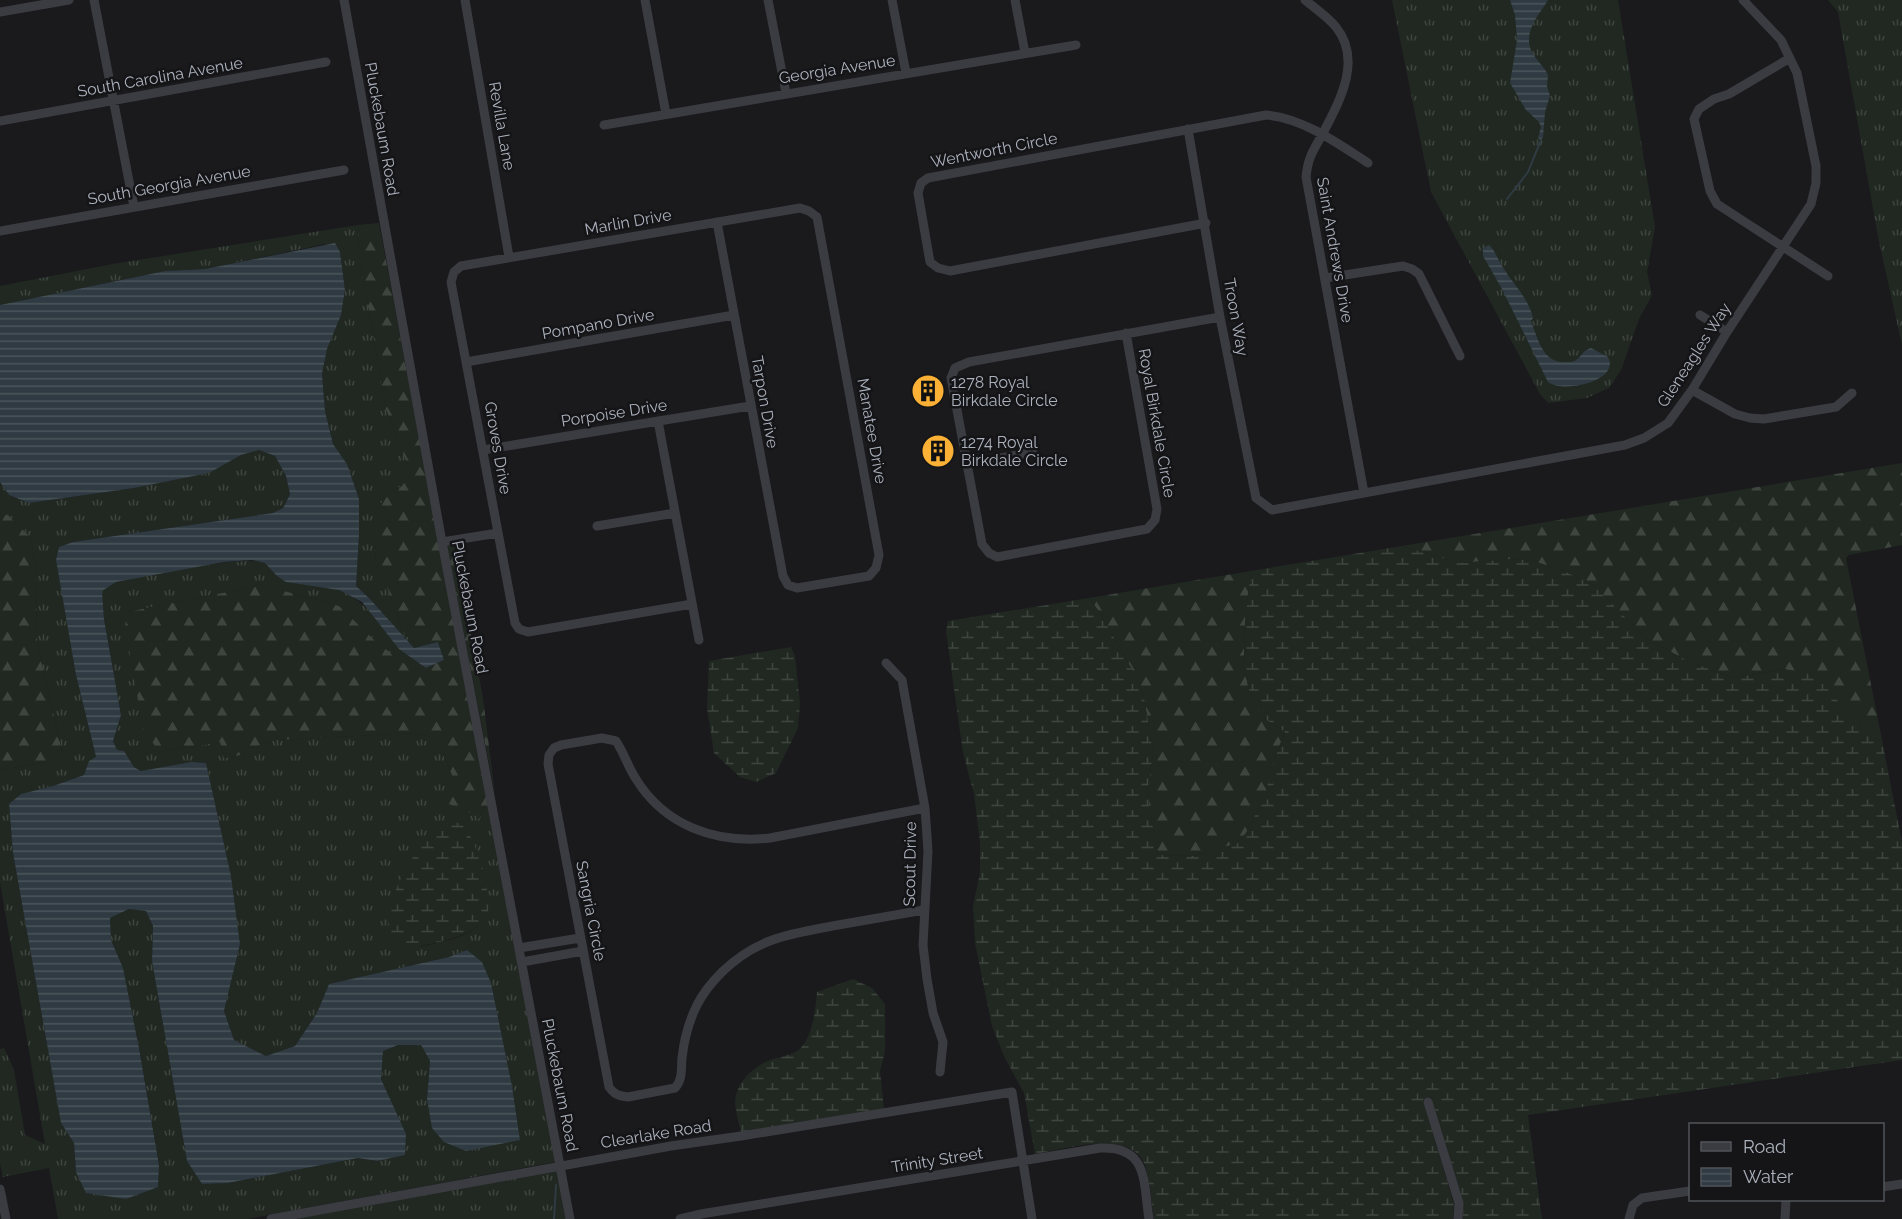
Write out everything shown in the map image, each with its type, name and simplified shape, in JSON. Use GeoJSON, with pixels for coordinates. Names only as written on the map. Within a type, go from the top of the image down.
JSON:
{"type":"FeatureCollection","features":[{"type":"Feature","properties":{"kind":"street"},"geometry":{"type":"LineString","coordinates":[[0,12],[69,0]]}},
{"type":"Feature","properties":{"kind":"street"},"geometry":{"type":"LineString","coordinates":[[94,0],[134,207]]}},
{"type":"Feature","properties":{"kind":"street","name":"Pluckebaum Road"},"geometry":{"type":"LineString","coordinates":[[344,0],[442,543],[570,1219]]}},
{"type":"Feature","properties":{"kind":"street","name":"Revilla Lane"},"geometry":{"type":"LineString","coordinates":[[465,0],[509,257]]}},
{"type":"Feature","properties":{"kind":"street"},"geometry":{"type":"LineString","coordinates":[[645,0],[666,114]]}},
{"type":"Feature","properties":{"kind":"street"},"geometry":{"type":"LineString","coordinates":[[768,0],[786,93]]}},
{"type":"Feature","properties":{"kind":"street"},"geometry":{"type":"LineString","coordinates":[[892,0],[906,73]]}},
{"type":"Feature","properties":{"kind":"street"},"geometry":{"type":"LineString","coordinates":[[1015,0],[1025,53]]}},
{"type":"Feature","properties":{"kind":"street","name":"Saint Andrews Drive"},"geometry":{"type":"LineString","coordinates":[[1305,0],[1332,22],[1339,30],[1347,48],[1348,70],[1344,91],[1307,160],[1306,177],[1364,493]]}},
{"type":"Feature","properties":{"kind":"street","name":"Gleneagles Way"},"geometry":{"type":"LineString","coordinates":[[1264,506],[1272,510],[1625,445],[1644,438],[1668,423],[1692,390],[1810,204],[1816,183],[1816,166],[1797,73],[1781,40],[1743,0]]}},
{"type":"Feature","properties":{"kind":"street","name":"Georgia Avenue"},"geometry":{"type":"LineString","coordinates":[[604,124],[1076,45]]}},
{"type":"Feature","properties":{"kind":"street"},"geometry":{"type":"LineString","coordinates":[[1790,58],[1729,94],[1714,99],[1699,109],[1694,118],[1710,191],[1717,204],[1828,276]]}},
{"type":"Feature","properties":{"kind":"street","name":"South Carolina Avenue"},"geometry":{"type":"LineString","coordinates":[[0,121],[326,62]]}},
{"type":"Feature","properties":{"kind":"street","name":"Wentworth Circle"},"geometry":{"type":"LineString","coordinates":[[1206,223],[950,271],[938,268],[930,262],[918,193],[921,183],[928,178],[1266,115],[1283,117],[1322,134],[1368,162]]}},
{"type":"Feature","properties":{"kind":"street","name":"Troon Way"},"geometry":{"type":"LineString","coordinates":[[1188,129],[1206,223],[1220,317],[1256,498],[1264,506]]}},
{"type":"Feature","properties":{"kind":"street","name":"South Georgia Avenue"},"geometry":{"type":"LineString","coordinates":[[0,231],[344,170]]}},
{"type":"Feature","properties":{"kind":"street","name":"Marlin Drive"},"geometry":{"type":"LineString","coordinates":[[454,272],[461,266],[509,257],[800,208],[809,211]]}},
{"type":"Feature","properties":{"kind":"street","name":"Manatee Drive"},"geometry":{"type":"LineString","coordinates":[[788,585],[797,588],[869,576],[876,568],[879,555],[818,217],[809,211]]}},
{"type":"Feature","properties":{"kind":"street","name":"Tarpon Drive"},"geometry":{"type":"LineString","coordinates":[[717,222],[783,576],[788,585]]}},
{"type":"Feature","properties":{"kind":"street"},"geometry":{"type":"LineString","coordinates":[[1325,278],[1404,266],[1412,269],[1419,274],[1460,356]]}},
{"type":"Feature","properties":{"kind":"street","name":"Groves Drive"},"geometry":{"type":"LineString","coordinates":[[454,272],[451,282],[515,623],[519,629],[528,632],[692,604]]}},
{"type":"Feature","properties":{"kind":"street","name":"Pompano Drive"},"geometry":{"type":"LineString","coordinates":[[466,362],[734,315]]}},
{"type":"Feature","properties":{"kind":"street"},"geometry":{"type":"LineString","coordinates":[[1700,315],[1727,332]]}},
{"type":"Feature","properties":{"kind":"street","name":"Royal Birkdale Circle"},"geometry":{"type":"LineString","coordinates":[[1126,333],[1157,509],[1155,520],[1147,529],[997,557],[989,553],[982,544],[951,378],[956,369],[969,362],[1126,333],[1220,317]]}},
{"type":"Feature","properties":{"kind":"street"},"geometry":{"type":"LineString","coordinates":[[1692,390],[1735,414],[1764,419],[1836,407],[1852,393]]}},
{"type":"Feature","properties":{"kind":"street","name":"Porpoise Drive"},"geometry":{"type":"LineString","coordinates":[[483,450],[750,406]]}},
{"type":"Feature","properties":{"kind":"street"},"geometry":{"type":"LineString","coordinates":[[658,421],[699,640]]}},
{"type":"Feature","properties":{"kind":"street"},"geometry":{"type":"LineString","coordinates":[[968,464],[1033,452]]}},
{"type":"Feature","properties":{"kind":"street"},"geometry":{"type":"LineString","coordinates":[[597,526],[675,513]]}},
{"type":"Feature","properties":{"kind":"street"},"geometry":{"type":"LineString","coordinates":[[442,543],[498,532]]}},
{"type":"Feature","properties":{"kind":"street","name":"Scout Drive"},"geometry":{"type":"LineString","coordinates":[[886,663],[902,680],[925,808],[928,851],[923,945],[933,1013],[943,1042],[940,1072]]}},
{"type":"Feature","properties":{"kind":"street","name":"Sangria Circle"},"geometry":{"type":"LineString","coordinates":[[924,910],[789,934],[752,948],[734,961],[712,983],[698,1004],[688,1030],[679,1083],[675,1088],[627,1097],[613,1093],[609,1087],[580,938],[548,764],[549,755],[554,748],[561,745],[602,738],[616,741],[636,780],[651,799],[671,816],[700,832],[725,839],[750,840],[770,837],[925,808]]}},
{"type":"Feature","properties":{"kind":"street"},"geometry":{"type":"LineString","coordinates":[[519,948],[580,938]]}},
{"type":"Feature","properties":{"kind":"street"},"geometry":{"type":"LineString","coordinates":[[522,962],[583,951]]}},
{"type":"Feature","properties":{"kind":"street","name":"Clearlake Road"},"geometry":{"type":"LineString","coordinates":[[270,1219],[671,1146],[1012,1092],[1023,1161]]}},
{"type":"Feature","properties":{"kind":"street"},"geometry":{"type":"LineString","coordinates":[[1428,1102],[1459,1203],[1458,1219]]}},
{"type":"Feature","properties":{"kind":"street","name":"Trinity Street"},"geometry":{"type":"LineString","coordinates":[[680,1219],[1100,1148],[1122,1149],[1139,1162],[1149,1219]]}},
{"type":"Feature","properties":{"kind":"street"},"geometry":{"type":"LineString","coordinates":[[1023,1161],[1032,1219]]}},
{"type":"Feature","properties":{"kind":"street"},"geometry":{"type":"LineString","coordinates":[[1884,1187],[1902,1184]]}},
{"type":"Feature","properties":{"kind":"street"},"geometry":{"type":"LineString","coordinates":[[0,1190],[6,1219]]}},
{"type":"Feature","properties":{"kind":"street"},"geometry":{"type":"LineString","coordinates":[[1629,1219],[1633,1204],[1642,1198],[1689,1191]]}},
{"type":"Feature","properties":{"kind":"street"},"geometry":{"type":"LineString","coordinates":[[1785,1219],[1786,1201]]}},
{"type":"Feature","properties":{"kind":"green space"},"geometry":{"type":"Polygon","coordinates":[[[1392,0],[1618,0],[1655,227],[1647,272],[1652,295],[1639,319],[1621,370],[1609,388],[1587,398],[1548,403],[1540,394],[1431,192],[1392,0]]]}},
{"type":"Feature","properties":{"kind":"green space"},"geometry":{"type":"Polygon","coordinates":[[[1828,0],[1902,0],[1902,345],[1879,242],[1838,12],[1828,0]]]}},
{"type":"Feature","properties":{"kind":"green space"},"geometry":{"type":"Polygon","coordinates":[[[379,223],[488,807],[482,809],[479,819],[449,804],[456,786],[447,762],[434,738],[414,733],[275,740],[251,748],[252,753],[224,758],[220,742],[159,752],[143,728],[125,627],[127,612],[262,585],[339,606],[374,640],[406,665],[429,678],[429,667],[444,660],[438,642],[418,647],[402,631],[386,584],[376,566],[375,543],[381,503],[391,492],[402,486],[411,474],[386,409],[359,254],[358,225],[379,223]]]}},
{"type":"Feature","properties":{"kind":"green space"},"geometry":{"type":"Polygon","coordinates":[[[358,225],[359,254],[386,409],[411,474],[402,486],[391,492],[375,543],[376,566],[386,584],[402,631],[418,647],[414,648],[356,586],[359,499],[347,464],[333,444],[325,411],[322,374],[327,349],[341,315],[345,290],[340,252],[325,244],[205,269],[165,271],[0,305],[0,286],[113,264],[358,225]]]}},
{"type":"Feature","properties":{"kind":"green space"},"geometry":{"type":"Polygon","coordinates":[[[259,450],[275,456],[286,476],[290,493],[283,508],[273,513],[73,542],[60,547],[56,559],[76,675],[96,758],[89,762],[84,775],[21,794],[9,804],[13,853],[61,1123],[74,1143],[76,1172],[158,1186],[159,1164],[139,1048],[123,968],[111,940],[110,918],[129,909],[146,911],[153,926],[152,961],[187,1161],[202,1184],[228,1183],[359,1158],[377,1161],[406,1134],[381,1079],[383,1051],[398,1045],[421,1045],[430,1061],[427,1099],[520,1140],[512,1086],[491,983],[467,950],[449,957],[329,984],[317,1013],[295,1046],[266,1056],[234,1040],[224,1011],[240,944],[231,876],[206,763],[191,762],[142,771],[134,767],[124,751],[117,750],[113,741],[121,715],[104,619],[102,590],[116,582],[237,561],[265,563],[285,581],[332,588],[349,595],[385,624],[426,668],[429,667],[429,679],[406,665],[374,640],[339,606],[262,585],[127,612],[159,752],[220,742],[224,758],[251,753],[251,748],[275,740],[414,733],[434,738],[447,762],[456,786],[475,815],[479,819],[482,809],[488,807],[555,1162],[247,1219],[58,1219],[49,1168],[3,1177],[0,1163],[0,1049],[4,1048],[14,1070],[25,1135],[45,1144],[0,882],[0,770],[42,763],[63,755],[37,642],[36,572],[31,538],[9,516],[0,513],[0,482],[9,495],[29,503],[134,488],[208,473],[241,455],[259,450]],[[487,917],[418,947],[456,938],[481,924],[487,917]]]}},
{"type":"Feature","properties":{"kind":"green space"},"geometry":{"type":"Polygon","coordinates":[[[1902,463],[1902,545],[1849,555],[1846,558],[1882,740],[1873,738],[1857,724],[1828,689],[1786,669],[1732,678],[1684,659],[1647,639],[1593,585],[1564,571],[1533,561],[1514,559],[1459,563],[1402,546],[1902,463]]]}},
{"type":"Feature","properties":{"kind":"green space"},"geometry":{"type":"Polygon","coordinates":[[[0,513],[9,516],[31,538],[36,572],[37,642],[63,756],[42,763],[0,770],[0,513]]]}},
{"type":"Feature","properties":{"kind":"green space"},"geometry":{"type":"Polygon","coordinates":[[[454,545],[483,698],[495,795],[447,546],[454,545]]]}},
{"type":"Feature","properties":{"kind":"green space"},"geometry":{"type":"Polygon","coordinates":[[[1402,546],[1459,563],[1514,559],[1533,561],[1564,571],[1593,585],[1647,639],[1684,659],[1732,678],[1786,669],[1814,675],[1857,724],[1873,738],[1882,740],[1902,842],[1902,1060],[1528,1115],[1542,1219],[1463,1219],[1463,1202],[1431,1097],[1423,1100],[1454,1204],[1453,1219],[1154,1219],[1145,1165],[1133,1150],[1121,1145],[1092,1144],[1035,1154],[1024,1093],[1004,1056],[992,1026],[975,943],[973,906],[980,873],[980,842],[974,794],[963,753],[946,631],[948,621],[1089,598],[1138,680],[1144,697],[1153,753],[1147,795],[1158,855],[1194,856],[1238,843],[1246,833],[1266,794],[1270,771],[1285,732],[1262,716],[1253,702],[1248,685],[1244,646],[1251,571],[1402,546]]]}},
{"type":"Feature","properties":{"kind":"green space"},"geometry":{"type":"Polygon","coordinates":[[[1251,571],[1244,645],[1248,684],[1253,701],[1262,716],[1285,731],[1270,771],[1266,794],[1246,833],[1238,843],[1194,856],[1158,855],[1147,795],[1153,753],[1144,697],[1138,680],[1089,598],[1251,571]]]}},
{"type":"Feature","properties":{"kind":"green space"},"geometry":{"type":"Polygon","coordinates":[[[791,647],[795,656],[800,704],[798,728],[776,773],[756,782],[740,777],[714,753],[707,708],[709,661],[791,647]]]}},
{"type":"Feature","properties":{"kind":"green space"},"geometry":{"type":"Polygon","coordinates":[[[454,821],[465,828],[475,846],[486,884],[487,916],[483,923],[474,929],[450,939],[423,945],[404,945],[393,937],[389,923],[391,905],[398,885],[408,865],[431,833],[442,824],[454,821]]]}},
{"type":"Feature","properties":{"kind":"green space"},"geometry":{"type":"Polygon","coordinates":[[[853,979],[872,988],[885,1004],[885,1052],[880,1071],[884,1109],[741,1132],[735,1099],[745,1078],[764,1063],[794,1053],[802,1047],[810,1033],[817,992],[853,979]]]}},
{"type":"Feature","properties":{"kind":"green space"},"geometry":{"type":"Polygon","coordinates":[[[557,1170],[565,1219],[294,1219],[557,1170]]]}},
{"type":"Feature","properties":{"kind":"water"},"geometry":{"type":"Polygon","coordinates":[[[1510,0],[1548,0],[1533,24],[1529,38],[1532,52],[1548,75],[1547,86],[1550,96],[1541,140],[1538,138],[1541,127],[1539,122],[1526,110],[1510,83],[1517,40],[1515,15],[1510,0]]]}},
{"type":"Feature","properties":{"kind":"water"},"geometry":{"type":"Polygon","coordinates":[[[335,243],[340,252],[345,290],[341,315],[327,349],[322,374],[325,411],[333,444],[347,464],[359,499],[356,586],[414,648],[438,642],[444,660],[426,668],[399,649],[362,602],[339,590],[286,582],[265,563],[252,560],[224,562],[116,582],[102,591],[104,619],[121,715],[113,741],[117,750],[124,751],[134,767],[141,771],[191,762],[206,763],[231,876],[240,944],[224,1011],[234,1040],[266,1056],[295,1046],[317,1013],[329,984],[449,957],[467,950],[482,962],[491,983],[512,1086],[520,1140],[466,1151],[444,1142],[432,1128],[427,1099],[430,1061],[421,1045],[398,1045],[383,1051],[381,1079],[406,1134],[405,1155],[377,1161],[358,1158],[228,1183],[202,1184],[187,1161],[152,961],[153,926],[146,911],[129,909],[110,918],[111,940],[123,968],[139,1048],[159,1165],[158,1187],[126,1199],[86,1193],[76,1172],[74,1143],[61,1123],[13,853],[9,804],[21,794],[84,775],[89,761],[96,757],[76,675],[56,560],[59,547],[73,542],[273,513],[283,508],[290,494],[286,476],[275,456],[259,450],[241,455],[209,473],[134,488],[29,503],[9,495],[0,482],[0,305],[165,271],[205,269],[335,243]]]}},
{"type":"Feature","properties":{"kind":"water"},"geometry":{"type":"Polygon","coordinates":[[[1489,245],[1528,305],[1536,335],[1547,355],[1558,362],[1571,362],[1591,348],[1608,357],[1610,365],[1606,373],[1599,379],[1577,386],[1566,387],[1548,382],[1483,256],[1483,248],[1489,245]]]}},
{"type":"Feature","properties":{"kind":"waterway"},"geometry":{"type":"LineString","coordinates":[[1507,199],[1528,172],[1541,140]]}},
{"type":"Feature","properties":{"kind":"waterway"},"geometry":{"type":"LineString","coordinates":[[554,1219],[556,1185]]}},
{"type":"Feature","properties":{"kind":"place","name":"1278 Royal Birkdale Circle"},"geometry":{"type":"Point","coordinates":[928,391]}},
{"type":"Feature","properties":{"kind":"place","name":"1274 Royal Birkdale Circle"},"geometry":{"type":"Point","coordinates":[938,451]}}]}
